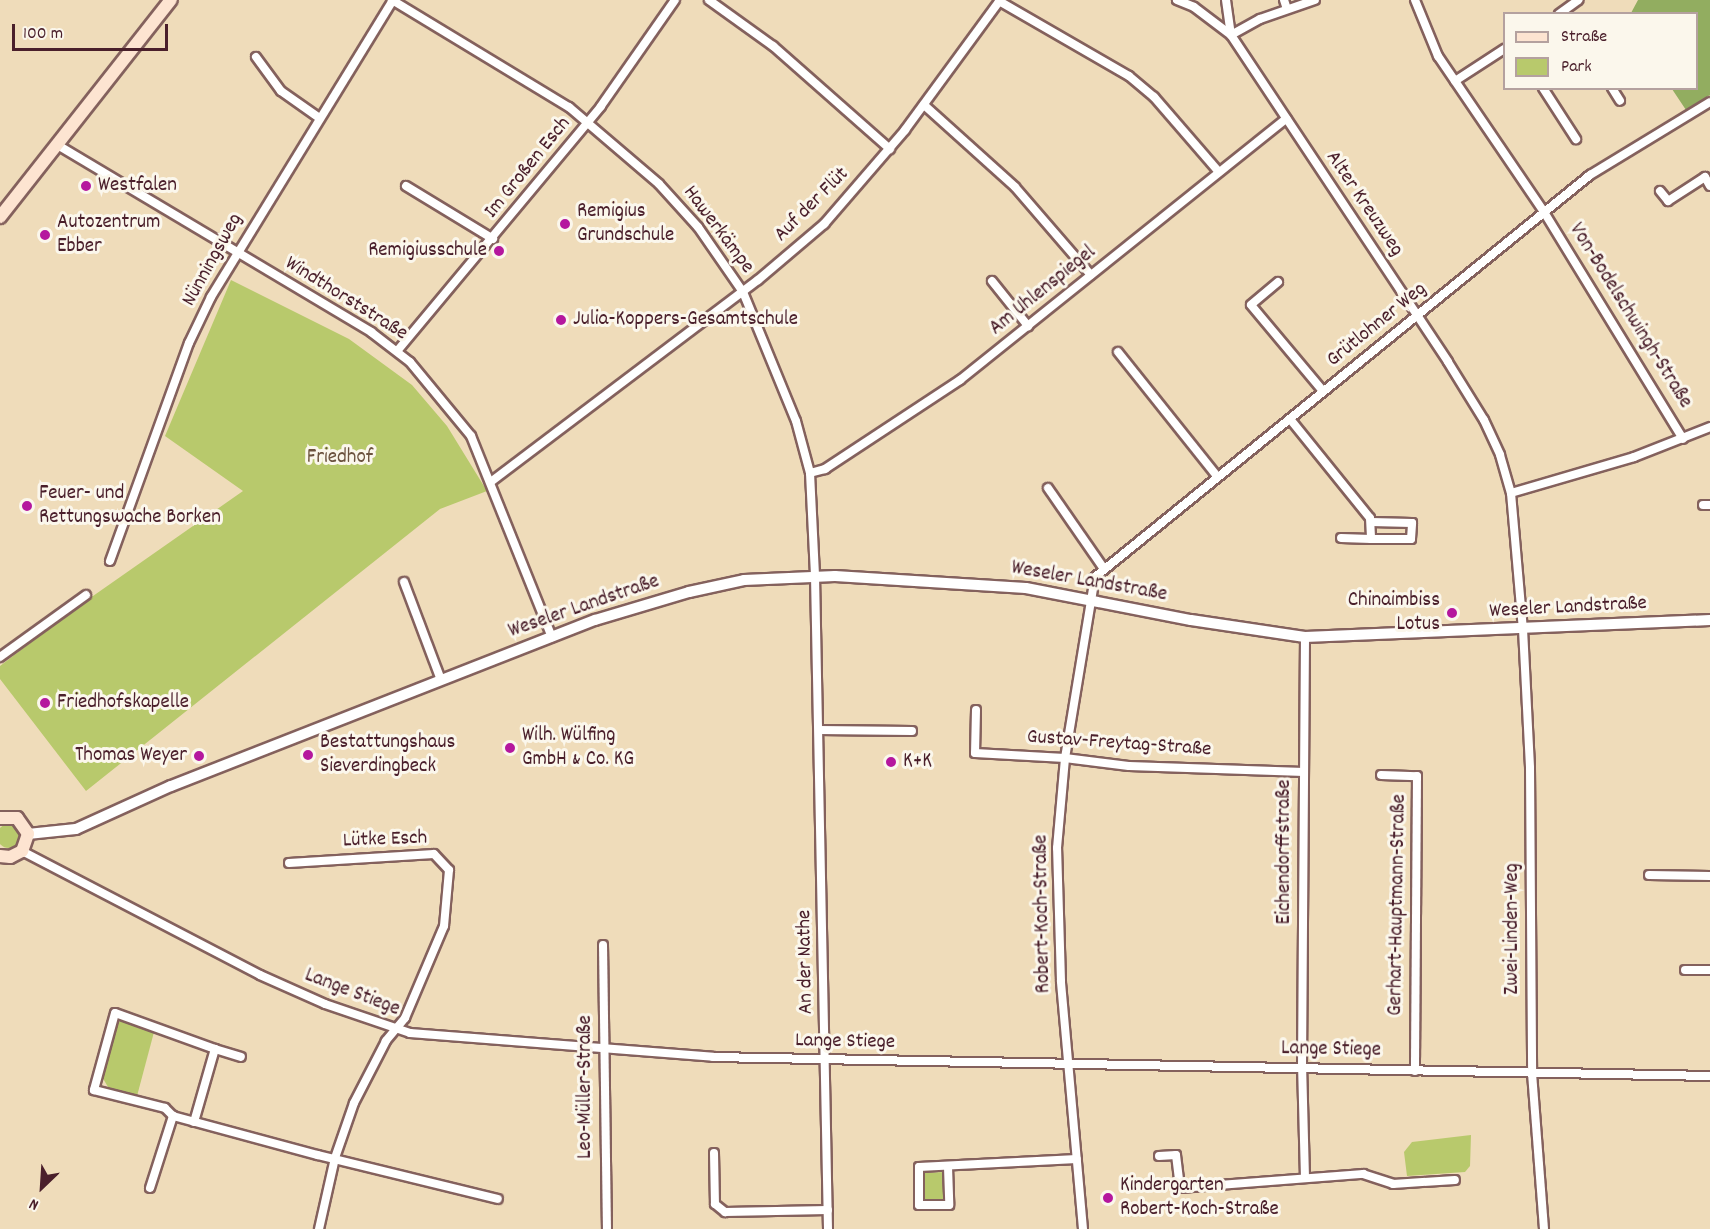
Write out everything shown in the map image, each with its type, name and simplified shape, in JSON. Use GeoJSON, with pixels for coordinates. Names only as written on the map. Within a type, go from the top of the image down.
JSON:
{"type":"FeatureCollection","features":[{"type":"Feature","properties":{"kind":"main road"},"geometry":{"type":"LineString","coordinates":[[0,216],[171,0]]}},
{"type":"Feature","properties":{"kind":"main road"},"geometry":{"type":"LineString","coordinates":[[0,856],[10,857],[22,851],[28,834],[21,821],[1,813]]}},
{"type":"Feature","properties":{"kind":"street","name":"Hawerkämpe"},"geometry":{"type":"LineString","coordinates":[[393,0],[588,121],[675,201],[698,227],[742,292],[796,421],[810,473],[815,576]]}},
{"type":"Feature","properties":{"kind":"street","name":"Nünningsweg"},"geometry":{"type":"LineString","coordinates":[[110,561],[189,343],[235,253],[393,0]]}},
{"type":"Feature","properties":{"kind":"street","name":"Im Großen Esch"},"geometry":{"type":"LineString","coordinates":[[398,350],[493,239],[588,121],[675,0]]}},
{"type":"Feature","properties":{"kind":"street"},"geometry":{"type":"LineString","coordinates":[[708,0],[772,46],[890,149]]}},
{"type":"Feature","properties":{"kind":"street","name":"Alter Kreuzweg"},"geometry":{"type":"LineString","coordinates":[[1177,0],[1194,7],[1231,36],[1484,420],[1511,493],[1523,628]]}},
{"type":"Feature","properties":{"kind":"street"},"geometry":{"type":"LineString","coordinates":[[1226,0],[1231,36],[1244,26],[1315,0]]}},
{"type":"Feature","properties":{"kind":"street"},"geometry":{"type":"LineString","coordinates":[[1284,0],[1287,9]]}},
{"type":"Feature","properties":{"kind":"street","name":"Von-Bodelschwingh-Straße"},"geometry":{"type":"LineString","coordinates":[[1415,0],[1423,25],[1455,81],[1544,212],[1683,439]]}},
{"type":"Feature","properties":{"kind":"street"},"geometry":{"type":"LineString","coordinates":[[1561,12],[1578,0]]}},
{"type":"Feature","properties":{"kind":"street"},"geometry":{"type":"LineString","coordinates":[[999,1],[1129,76],[1154,97],[1219,172]]}},
{"type":"Feature","properties":{"kind":"street","name":"Auf der Flüt"},"geometry":{"type":"LineString","coordinates":[[492,481],[742,292],[824,224],[890,149],[999,1]]}},
{"type":"Feature","properties":{"kind":"street"},"geometry":{"type":"LineString","coordinates":[[1455,81],[1503,50]]}},
{"type":"Feature","properties":{"kind":"street"},"geometry":{"type":"LineString","coordinates":[[256,57],[281,91],[318,117]]}},
{"type":"Feature","properties":{"kind":"street"},"geometry":{"type":"LineString","coordinates":[[1544,90],[1576,139]]}},
{"type":"Feature","properties":{"kind":"street"},"geometry":{"type":"LineString","coordinates":[[1613,90],[1620,101]]}},
{"type":"Feature","properties":{"kind":"street","name":"Grütlohner Weg"},"geometry":{"type":"LineString","coordinates":[[1089,599],[1095,577],[1104,568],[1544,212],[1624,152],[1710,102]]}},
{"type":"Feature","properties":{"kind":"street"},"geometry":{"type":"LineString","coordinates":[[924,105],[1016,187],[1091,275]]}},
{"type":"Feature","properties":{"kind":"street","name":"Am Uhlenspiegel"},"geometry":{"type":"LineString","coordinates":[[810,473],[825,469],[945,390],[1286,119]]}},
{"type":"Feature","properties":{"kind":"street","name":"Windthorststraße"},"geometry":{"type":"LineString","coordinates":[[56,144],[398,350],[441,395],[471,436],[492,481],[552,636]]}},
{"type":"Feature","properties":{"kind":"street"},"geometry":{"type":"LineString","coordinates":[[1660,190],[1668,201],[1705,177],[1710,186]]}},
{"type":"Feature","properties":{"kind":"street"},"geometry":{"type":"LineString","coordinates":[[406,186],[493,239]]}},
{"type":"Feature","properties":{"kind":"street"},"geometry":{"type":"LineString","coordinates":[[992,281],[1028,326]]}},
{"type":"Feature","properties":{"kind":"street"},"geometry":{"type":"LineString","coordinates":[[1278,282],[1251,305],[1323,391]]}},
{"type":"Feature","properties":{"kind":"street"},"geometry":{"type":"LineString","coordinates":[[1118,352],[1217,476]]}},
{"type":"Feature","properties":{"kind":"street"},"geometry":{"type":"LineString","coordinates":[[1290,419],[1371,522],[1371,539]]}},
{"type":"Feature","properties":{"kind":"street"},"geometry":{"type":"LineString","coordinates":[[1511,493],[1683,439],[1710,427]]}},
{"type":"Feature","properties":{"kind":"street"},"geometry":{"type":"LineString","coordinates":[[1048,488],[1104,568]]}},
{"type":"Feature","properties":{"kind":"street"},"geometry":{"type":"LineString","coordinates":[[1341,538],[1411,539],[1412,523],[1371,522]]}},
{"type":"Feature","properties":{"kind":"street","name":"Weseler Landstraße"},"geometry":{"type":"LineString","coordinates":[[28,834],[76,829],[166,788],[552,636],[689,592],[744,580],[815,576],[1026,588],[1191,620],[1305,637],[1710,620]]}},
{"type":"Feature","properties":{"kind":"street","name":"An der Nathe"},"geometry":{"type":"LineString","coordinates":[[815,576],[828,1229]]}},
{"type":"Feature","properties":{"kind":"street"},"geometry":{"type":"LineString","coordinates":[[404,582],[441,680]]}},
{"type":"Feature","properties":{"kind":"street"},"geometry":{"type":"LineString","coordinates":[[0,657],[86,596]]}},
{"type":"Feature","properties":{"kind":"street","name":"Robert-Koch-Straße"},"geometry":{"type":"LineString","coordinates":[[1083,1229],[1067,1064],[1056,872],[1065,758],[1089,599]]}},
{"type":"Feature","properties":{"kind":"street","name":"Zwei-Linden-Weg"},"geometry":{"type":"LineString","coordinates":[[1523,628],[1530,768],[1532,1072],[1544,1229]]}},
{"type":"Feature","properties":{"kind":"street","name":"Eichendorffstraße"},"geometry":{"type":"LineString","coordinates":[[1305,637],[1302,1067],[1305,1178]]}},
{"type":"Feature","properties":{"kind":"street","name":"Gustav-Freytag-Straße"},"geometry":{"type":"LineString","coordinates":[[976,710],[975,753],[1065,758],[1129,766],[1304,772]]}},
{"type":"Feature","properties":{"kind":"street"},"geometry":{"type":"LineString","coordinates":[[819,730],[912,731]]}},
{"type":"Feature","properties":{"kind":"street","name":"Gerhart-Hauptmann-Straße"},"geometry":{"type":"LineString","coordinates":[[1381,775],[1417,776],[1415,1071]]}},
{"type":"Feature","properties":{"kind":"street","name":"Lange Stiege"},"geometry":{"type":"LineString","coordinates":[[22,851],[260,975],[325,1004],[395,1029],[603,1049],[825,1059],[1710,1076]]}},
{"type":"Feature","properties":{"kind":"street","name":"Lütke Esch"},"geometry":{"type":"LineString","coordinates":[[289,863],[435,854],[443,860],[449,870],[444,926],[426,975],[405,1018],[395,1029],[354,1103],[335,1158],[319,1229]]}},
{"type":"Feature","properties":{"kind":"street"},"geometry":{"type":"LineString","coordinates":[[1649,875],[1710,876]]}},
{"type":"Feature","properties":{"kind":"street","name":"Leo-Müller-Straße"},"geometry":{"type":"LineString","coordinates":[[603,945],[607,1229]]}},
{"type":"Feature","properties":{"kind":"street"},"geometry":{"type":"LineString","coordinates":[[1685,970],[1710,970]]}},
{"type":"Feature","properties":{"kind":"street"},"geometry":{"type":"LineString","coordinates":[[241,1057],[114,1013],[94,1090],[165,1108],[173,1116],[194,1122],[498,1199]]}},
{"type":"Feature","properties":{"kind":"street"},"geometry":{"type":"LineString","coordinates":[[194,1122],[215,1049]]}},
{"type":"Feature","properties":{"kind":"street"},"geometry":{"type":"LineString","coordinates":[[150,1188],[173,1116]]}},
{"type":"Feature","properties":{"kind":"street"},"geometry":{"type":"LineString","coordinates":[[714,1153],[716,1204],[725,1212],[828,1210]]}},
{"type":"Feature","properties":{"kind":"street"},"geometry":{"type":"LineString","coordinates":[[1159,1156],[1176,1155],[1180,1188],[1363,1174],[1394,1184],[1455,1180]]}},
{"type":"Feature","properties":{"kind":"street"},"geometry":{"type":"LineString","coordinates":[[948,1167],[949,1205],[919,1205],[919,1167],[1077,1159]]}},
{"type":"Feature","properties":{"kind":"green space"},"geometry":{"type":"Polygon","coordinates":[[[1638,0],[1710,0],[1710,95],[1686,110],[1673,90],[1698,90],[1698,12],[1632,12],[1638,0]]]}},
{"type":"Feature","properties":{"kind":"green space","name":"Friedhof"},"geometry":{"type":"Polygon","coordinates":[[[231,280],[349,339],[412,385],[447,426],[487,491],[440,509],[86,791],[0,679],[0,666],[73,610],[243,491],[165,436],[231,280]]]}},
{"type":"Feature","properties":{"kind":"green space"},"geometry":{"type":"Polygon","coordinates":[[[4,825],[14,825],[20,831],[20,841],[14,847],[4,847],[-1,842],[-1,830],[4,825]]]}},
{"type":"Feature","properties":{"kind":"green space"},"geometry":{"type":"Polygon","coordinates":[[[121,1021],[154,1032],[137,1096],[108,1087],[101,1075],[116,1023],[121,1021]]]}},
{"type":"Feature","properties":{"kind":"green space"},"geometry":{"type":"Polygon","coordinates":[[[1471,1135],[1470,1166],[1465,1172],[1407,1176],[1404,1152],[1412,1142],[1471,1135]]]}},
{"type":"Feature","properties":{"kind":"green space"},"geometry":{"type":"Polygon","coordinates":[[[944,1172],[944,1200],[924,1201],[924,1173],[944,1172]]]}},
{"type":"Feature","properties":{"kind":"place","name":"Westfalen"},"geometry":{"type":"Point","coordinates":[86,186]}},
{"type":"Feature","properties":{"kind":"place","name":"Remigius Grundschule"},"geometry":{"type":"Point","coordinates":[565,224]}},
{"type":"Feature","properties":{"kind":"place","name":"Autozentrum Ebber"},"geometry":{"type":"Point","coordinates":[45,235]}},
{"type":"Feature","properties":{"kind":"place","name":"Remigiusschule"},"geometry":{"type":"Point","coordinates":[499,251]}},
{"type":"Feature","properties":{"kind":"place","name":"Julia-Koppers-Gesamtschule"},"geometry":{"type":"Point","coordinates":[561,320]}},
{"type":"Feature","properties":{"kind":"place","name":"Feuer- und Rettungswache Borken"},"geometry":{"type":"Point","coordinates":[27,506]}},
{"type":"Feature","properties":{"kind":"place","name":"Chinaimbiss Lotus"},"geometry":{"type":"Point","coordinates":[1452,613]}},
{"type":"Feature","properties":{"kind":"place","name":"Friedhofskapelle"},"geometry":{"type":"Point","coordinates":[45,703]}},
{"type":"Feature","properties":{"kind":"place","name":"Wilh. Wülfing GmbH & Co. KG"},"geometry":{"type":"Point","coordinates":[510,748]}},
{"type":"Feature","properties":{"kind":"place","name":"Bestattungshaus Sieverdingbeck"},"geometry":{"type":"Point","coordinates":[308,755]}},
{"type":"Feature","properties":{"kind":"place","name":"Thomas Weyer"},"geometry":{"type":"Point","coordinates":[199,756]}},
{"type":"Feature","properties":{"kind":"place","name":"K+K"},"geometry":{"type":"Point","coordinates":[891,762]}},
{"type":"Feature","properties":{"kind":"place","name":"Kindergarten Robert-Koch-Straße"},"geometry":{"type":"Point","coordinates":[1108,1198]}}]}
